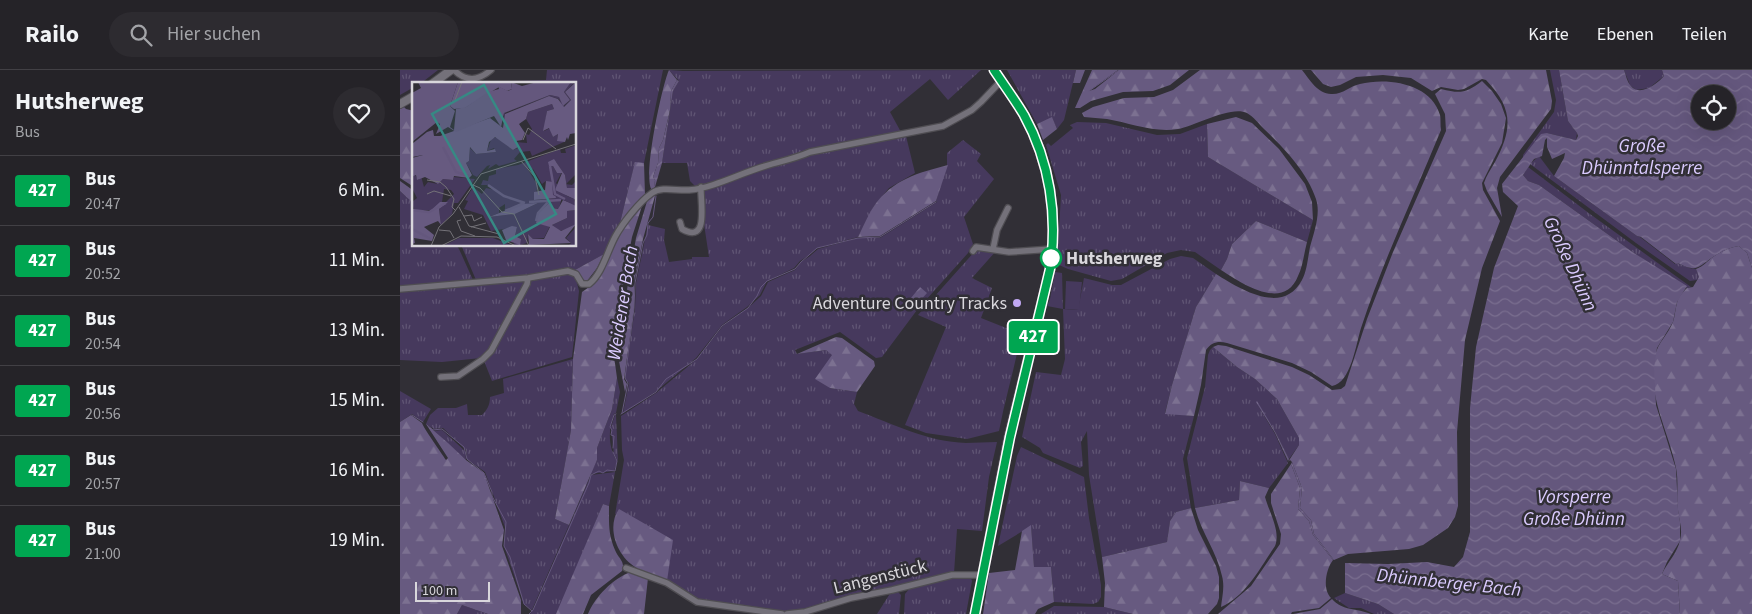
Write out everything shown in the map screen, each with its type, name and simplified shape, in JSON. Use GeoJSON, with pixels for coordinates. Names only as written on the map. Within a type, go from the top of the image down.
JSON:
{"type":"FeatureCollection","features":[{"type":"Feature","properties":{"kind":"main road"},"geometry":{"type":"LineString","coordinates":[[435,82],[452,70]]}},
{"type":"Feature","properties":{"kind":"main road"},"geometry":{"type":"LineString","coordinates":[[974,614],[1008,446],[1050,269],[1052,249],[1051,194],[1044,164],[1024,116],[994,70]]}},
{"type":"Feature","properties":{"kind":"main road"},"geometry":{"type":"LineString","coordinates":[[400,104],[412,97]]}},
{"type":"Feature","properties":{"kind":"street"},"geometry":{"type":"LineString","coordinates":[[452,70],[459,75],[472,79],[484,76],[491,70]]}},
{"type":"Feature","properties":{"kind":"street"},"geometry":{"type":"LineString","coordinates":[[400,289],[528,278],[568,271],[574,273],[582,284],[586,284],[591,282],[598,272],[618,232],[650,194],[662,190],[700,188],[810,152],[943,126],[958,119],[982,102],[1001,80]]}},
{"type":"Feature","properties":{"kind":"street"},"geometry":{"type":"LineString","coordinates":[[680,222],[682,228],[688,232],[695,232],[700,228],[702,221],[700,188]]}},
{"type":"Feature","properties":{"kind":"street"},"geometry":{"type":"LineString","coordinates":[[993,249],[997,230],[1008,208]]}},
{"type":"Feature","properties":{"kind":"street"},"geometry":{"type":"LineString","coordinates":[[973,251],[976,247],[1009,252],[1052,249]]}},
{"type":"Feature","properties":{"kind":"street"},"geometry":{"type":"LineString","coordinates":[[441,377],[458,376],[483,359],[491,351],[527,284],[528,278]]}},
{"type":"Feature","properties":{"kind":"street"},"geometry":{"type":"LineString","coordinates":[[626,568],[667,583],[697,602],[782,614]]}},
{"type":"Feature","properties":{"kind":"street","name":"Langenstück"},"geometry":{"type":"LineString","coordinates":[[787,614],[805,612],[851,598],[952,575],[982,575]]}},
{"type":"Feature","properties":{"kind":"green space"},"geometry":{"type":"Polygon","coordinates":[[[400,70],[438,70],[423,82],[412,82],[412,88],[400,95],[400,70]]]}},
{"type":"Feature","properties":{"kind":"green space"},"geometry":{"type":"Polygon","coordinates":[[[547,70],[663,70],[644,163],[635,163],[620,223],[604,254],[575,270],[571,268],[546,275],[476,280],[463,246],[576,246],[576,82],[512,82],[546,80],[547,70]]]}},
{"type":"Feature","properties":{"kind":"green space"},"geometry":{"type":"Polygon","coordinates":[[[669,70],[981,70],[948,100],[930,79],[890,112],[902,134],[763,165],[696,187],[690,181],[687,163],[662,163],[673,91],[679,81],[669,70]]]}},
{"type":"Feature","properties":{"kind":"green space"},"geometry":{"type":"Polygon","coordinates":[[[669,70],[677,80],[671,91],[670,110],[663,140],[659,148],[658,163],[653,177],[655,180],[654,189],[652,190],[649,169],[651,152],[658,112],[669,70]]]}},
{"type":"Feature","properties":{"kind":"green space"},"geometry":{"type":"Polygon","coordinates":[[[1007,70],[1076,70],[1064,120],[1057,129],[1052,118],[1037,124],[1007,70]]]}},
{"type":"Feature","properties":{"kind":"green space"},"geometry":{"type":"Polygon","coordinates":[[[1076,70],[1085,70],[1080,83],[1073,83],[1076,70]]]}},
{"type":"Feature","properties":{"kind":"green space"},"geometry":{"type":"Polygon","coordinates":[[[1092,70],[1118,70],[1089,91],[1095,89],[1119,70],[1189,70],[1170,85],[1153,91],[1123,92],[1091,101],[1080,108],[1075,108],[1092,70]]]}},
{"type":"Feature","properties":{"kind":"green space"},"geometry":{"type":"Polygon","coordinates":[[[1200,70],[1302,70],[1318,89],[1331,94],[1371,82],[1395,82],[1418,89],[1428,96],[1435,104],[1440,115],[1441,130],[1379,278],[1361,328],[1352,362],[1344,378],[1332,386],[1311,372],[1292,363],[1227,343],[1215,343],[1206,350],[1194,416],[1165,414],[1196,307],[1216,274],[1249,292],[1261,296],[1273,298],[1284,296],[1294,291],[1305,272],[1318,211],[1312,189],[1301,170],[1279,144],[1247,113],[1240,111],[1232,112],[1178,129],[1160,130],[1107,119],[1084,117],[1082,113],[1093,107],[1124,98],[1154,97],[1173,90],[1200,70]]]}},
{"type":"Feature","properties":{"kind":"green space"},"geometry":{"type":"Polygon","coordinates":[[[1311,70],[1546,70],[1552,101],[1551,109],[1500,177],[1497,188],[1502,217],[1484,183],[1505,139],[1507,119],[1501,100],[1486,80],[1482,79],[1464,89],[1458,90],[1441,87],[1432,91],[1411,78],[1383,75],[1356,77],[1331,87],[1323,84],[1311,70]]]}},
{"type":"Feature","properties":{"kind":"green space"},"geometry":{"type":"Polygon","coordinates":[[[1550,70],[1559,70],[1568,121],[1577,133],[1576,140],[1547,133],[1523,158],[1523,155],[1554,112],[1556,100],[1550,70]]]}},
{"type":"Feature","properties":{"kind":"green space"},"geometry":{"type":"Polygon","coordinates":[[[1624,70],[1662,70],[1664,76],[1649,88],[1636,90],[1630,85],[1624,70]]]}},
{"type":"Feature","properties":{"kind":"green space"},"geometry":{"type":"Polygon","coordinates":[[[1482,81],[1501,104],[1506,118],[1502,143],[1482,183],[1483,190],[1500,221],[1482,268],[1465,340],[1457,432],[1458,506],[1455,517],[1448,528],[1423,545],[1409,549],[1348,554],[1334,560],[1314,534],[1311,520],[1300,508],[1302,488],[1292,462],[1290,460],[1288,462],[1299,445],[1299,438],[1277,399],[1255,379],[1213,347],[1218,345],[1226,346],[1292,367],[1309,375],[1332,390],[1341,389],[1345,386],[1367,319],[1393,252],[1446,131],[1445,114],[1435,94],[1441,89],[1454,92],[1467,90],[1482,81]]]}},
{"type":"Feature","properties":{"kind":"green space"},"geometry":{"type":"Polygon","coordinates":[[[404,107],[412,110],[412,186],[400,178],[400,109],[404,107]]]}},
{"type":"Feature","properties":{"kind":"green space"},"geometry":{"type":"Polygon","coordinates":[[[1052,117],[1057,129],[1043,140],[1037,124],[1052,117]]]}},
{"type":"Feature","properties":{"kind":"green space"},"geometry":{"type":"Polygon","coordinates":[[[1236,117],[1252,123],[1279,149],[1305,184],[1312,202],[1313,220],[1208,157],[1207,124],[1236,117]]]}},
{"type":"Feature","properties":{"kind":"green space"},"geometry":{"type":"Polygon","coordinates":[[[1077,122],[1106,123],[1157,135],[1180,134],[1207,124],[1208,157],[1313,220],[1307,242],[1256,221],[1232,244],[1221,270],[1195,252],[1181,250],[1167,253],[1122,279],[1111,281],[1057,264],[1061,195],[1046,145],[1048,143],[1051,146],[1073,128],[1070,125],[1077,122]]]}},
{"type":"Feature","properties":{"kind":"green space"},"geometry":{"type":"Polygon","coordinates":[[[906,136],[915,173],[889,188],[874,206],[858,237],[817,248],[794,268],[767,281],[760,295],[722,325],[696,358],[655,392],[623,413],[629,383],[625,378],[635,308],[636,283],[648,225],[665,229],[664,240],[669,262],[692,259],[692,257],[709,257],[701,204],[703,189],[810,154],[906,136]]]}},
{"type":"Feature","properties":{"kind":"green space"},"geometry":{"type":"Polygon","coordinates":[[[963,140],[981,154],[977,161],[994,179],[964,217],[973,244],[968,253],[917,310],[882,357],[876,358],[840,332],[795,350],[797,354],[826,350],[832,354],[830,388],[857,392],[854,404],[858,411],[924,436],[952,442],[997,442],[989,477],[982,531],[957,529],[954,573],[805,610],[784,611],[698,600],[667,581],[619,510],[615,515],[624,460],[621,416],[656,393],[697,359],[723,326],[761,296],[768,282],[795,270],[801,262],[818,249],[858,238],[880,238],[937,202],[947,165],[947,153],[963,140]]]}},
{"type":"Feature","properties":{"kind":"green space"},"geometry":{"type":"Polygon","coordinates":[[[1539,156],[1554,176],[1675,264],[1678,263],[1696,269],[1699,277],[1697,280],[1690,281],[1530,164],[1539,156]]]}},
{"type":"Feature","properties":{"kind":"green space"},"geometry":{"type":"Polygon","coordinates":[[[635,162],[644,163],[645,195],[620,223],[635,162]]]}},
{"type":"Feature","properties":{"kind":"green space"},"geometry":{"type":"Polygon","coordinates":[[[948,165],[936,201],[880,236],[858,237],[874,206],[889,189],[916,174],[948,165]]]}},
{"type":"Feature","properties":{"kind":"green space"},"geometry":{"type":"Polygon","coordinates":[[[1528,167],[1691,287],[1687,288],[1634,253],[1539,185],[1528,181],[1523,175],[1528,167]]]}},
{"type":"Feature","properties":{"kind":"green space"},"geometry":{"type":"Polygon","coordinates":[[[400,181],[412,190],[412,202],[400,191],[400,181]]]}},
{"type":"Feature","properties":{"kind":"green space"},"geometry":{"type":"Polygon","coordinates":[[[400,191],[412,202],[412,246],[457,246],[473,280],[400,286],[400,191]]]}},
{"type":"Feature","properties":{"kind":"green space"},"geometry":{"type":"Polygon","coordinates":[[[654,193],[655,196],[643,239],[634,283],[634,308],[624,379],[627,384],[625,392],[618,356],[621,324],[636,238],[648,198],[654,193]]]}},
{"type":"Feature","properties":{"kind":"green space"},"geometry":{"type":"Polygon","coordinates":[[[642,206],[632,237],[616,323],[614,356],[617,378],[612,409],[597,448],[597,460],[569,525],[555,519],[571,430],[573,359],[582,292],[595,283],[624,227],[642,206]]]}},
{"type":"Feature","properties":{"kind":"green space"},"geometry":{"type":"Polygon","coordinates":[[[1256,221],[1307,242],[1298,276],[1291,287],[1283,292],[1273,293],[1250,287],[1221,270],[1232,244],[1256,221]]]}},
{"type":"Feature","properties":{"kind":"green space"},"geometry":{"type":"Polygon","coordinates":[[[1739,246],[1747,253],[1752,268],[1752,614],[1680,614],[1678,581],[1662,574],[1677,549],[1681,532],[1677,505],[1676,468],[1656,399],[1653,371],[1655,356],[1658,347],[1673,322],[1678,299],[1687,288],[1693,287],[1699,277],[1696,269],[1719,253],[1739,246]]]}},
{"type":"Feature","properties":{"kind":"green space"},"geometry":{"type":"Polygon","coordinates":[[[976,250],[996,251],[972,278],[992,288],[981,318],[1021,334],[999,431],[967,439],[926,433],[905,425],[946,327],[918,315],[976,250]]]}},
{"type":"Feature","properties":{"kind":"green space"},"geometry":{"type":"Polygon","coordinates":[[[604,254],[597,268],[587,281],[582,279],[575,270],[604,254]]]}},
{"type":"Feature","properties":{"kind":"green space"},"geometry":{"type":"Polygon","coordinates":[[[1181,256],[1193,258],[1216,274],[1196,307],[1165,413],[1194,416],[1183,459],[1191,508],[1176,512],[1170,521],[1167,542],[1102,557],[1089,475],[1087,431],[1081,442],[1083,466],[1080,468],[1043,453],[1040,448],[1022,437],[1036,372],[1061,375],[1065,359],[1063,309],[1078,310],[1084,278],[1112,285],[1121,285],[1170,259],[1181,256]]]}},
{"type":"Feature","properties":{"kind":"green space"},"geometry":{"type":"Polygon","coordinates":[[[1055,272],[1062,273],[1063,309],[1047,306],[1055,272]]]}},
{"type":"Feature","properties":{"kind":"green space"},"geometry":{"type":"Polygon","coordinates":[[[565,273],[573,274],[579,291],[572,357],[492,381],[484,361],[529,283],[540,278],[565,273]]]}},
{"type":"Feature","properties":{"kind":"green space"},"geometry":{"type":"Polygon","coordinates":[[[523,280],[524,286],[490,348],[481,358],[442,362],[400,360],[400,291],[523,280]]]}},
{"type":"Feature","properties":{"kind":"green space"},"geometry":{"type":"Polygon","coordinates":[[[1066,281],[1082,282],[1079,310],[1065,309],[1066,281]]]}},
{"type":"Feature","properties":{"kind":"green space"},"geometry":{"type":"Polygon","coordinates":[[[836,337],[842,338],[874,361],[875,366],[857,392],[830,388],[815,379],[832,355],[826,350],[797,354],[836,337]]]}},
{"type":"Feature","properties":{"kind":"green space"},"geometry":{"type":"Polygon","coordinates":[[[1213,347],[1255,379],[1277,399],[1299,438],[1299,445],[1289,459],[1276,433],[1256,402],[1275,434],[1288,463],[1269,488],[1240,481],[1239,500],[1195,508],[1187,458],[1205,387],[1208,355],[1213,347]]]}},
{"type":"Feature","properties":{"kind":"green space"},"geometry":{"type":"Polygon","coordinates":[[[573,359],[571,430],[555,519],[569,525],[532,610],[524,604],[504,546],[506,530],[485,472],[467,459],[466,450],[443,428],[434,429],[426,424],[430,415],[438,408],[456,408],[467,404],[468,415],[482,415],[488,407],[490,397],[504,393],[503,379],[573,359]]]}},
{"type":"Feature","properties":{"kind":"green space"},"geometry":{"type":"Polygon","coordinates":[[[617,378],[620,392],[616,413],[614,414],[611,426],[610,438],[612,450],[617,461],[614,471],[590,474],[597,460],[597,448],[612,409],[617,378]]]}},
{"type":"Feature","properties":{"kind":"green space"},"geometry":{"type":"Polygon","coordinates":[[[400,391],[431,409],[423,422],[412,414],[400,422],[400,391]]]}},
{"type":"Feature","properties":{"kind":"green space"},"geometry":{"type":"Polygon","coordinates":[[[411,415],[422,423],[446,460],[448,458],[426,424],[466,460],[484,473],[504,530],[502,546],[521,600],[521,614],[488,614],[462,605],[457,614],[400,614],[400,422],[411,415]]]}},
{"type":"Feature","properties":{"kind":"green space"},"geometry":{"type":"Polygon","coordinates":[[[615,415],[618,461],[614,454],[611,427],[615,415]]]}},
{"type":"Feature","properties":{"kind":"green space"},"geometry":{"type":"Polygon","coordinates":[[[442,430],[465,451],[466,460],[433,431],[442,430]]]}},
{"type":"Feature","properties":{"kind":"green space"},"geometry":{"type":"Polygon","coordinates":[[[1021,447],[1084,477],[1101,585],[1101,597],[1098,602],[1093,604],[1054,602],[1051,567],[1034,568],[1031,526],[998,546],[1017,456],[1021,447]]]}},
{"type":"Feature","properties":{"kind":"green space"},"geometry":{"type":"Polygon","coordinates":[[[1291,464],[1300,488],[1298,509],[1309,521],[1313,535],[1333,560],[1328,568],[1326,579],[1328,594],[1331,598],[1319,608],[1292,612],[1291,614],[1218,614],[1251,586],[1280,544],[1281,534],[1271,503],[1271,494],[1291,464]]]}},
{"type":"Feature","properties":{"kind":"green space"},"geometry":{"type":"Polygon","coordinates":[[[615,472],[609,506],[603,504],[560,608],[556,614],[530,614],[591,475],[615,472]]]}},
{"type":"Feature","properties":{"kind":"green space"},"geometry":{"type":"Polygon","coordinates":[[[1240,481],[1269,488],[1265,497],[1277,534],[1275,546],[1245,589],[1221,607],[1223,580],[1220,567],[1195,508],[1239,500],[1240,481]]]}},
{"type":"Feature","properties":{"kind":"green space"},"geometry":{"type":"Polygon","coordinates":[[[603,504],[609,506],[610,534],[615,550],[623,565],[622,571],[591,595],[583,614],[556,614],[603,504]]]}},
{"type":"Feature","properties":{"kind":"green space"},"geometry":{"type":"Polygon","coordinates":[[[1191,508],[1198,530],[1216,566],[1219,577],[1219,598],[1217,604],[1208,614],[1133,614],[1104,607],[1105,583],[1102,557],[1167,542],[1170,521],[1176,512],[1191,508]]]}},
{"type":"Feature","properties":{"kind":"green space"},"geometry":{"type":"Polygon","coordinates":[[[619,509],[673,540],[667,581],[646,573],[623,556],[615,541],[613,524],[619,509]]]}},
{"type":"Feature","properties":{"kind":"green space"},"geometry":{"type":"Polygon","coordinates":[[[1031,525],[1034,567],[1051,567],[1054,602],[1038,609],[1035,614],[983,614],[989,573],[1015,570],[1022,531],[1031,525]]]}},
{"type":"Feature","properties":{"kind":"green space"},"geometry":{"type":"Polygon","coordinates":[[[631,572],[648,578],[644,614],[588,614],[595,601],[611,583],[631,572]]]}},
{"type":"Feature","properties":{"kind":"green space"},"geometry":{"type":"Polygon","coordinates":[[[952,578],[971,578],[966,614],[904,614],[905,594],[910,588],[952,578]]]}},
{"type":"Feature","properties":{"kind":"green space"},"geometry":{"type":"Polygon","coordinates":[[[897,591],[901,595],[899,614],[877,614],[891,592],[897,591]]]}},
{"type":"Feature","properties":{"kind":"green space"},"geometry":{"type":"Polygon","coordinates":[[[1345,593],[1378,604],[1394,614],[1374,614],[1361,608],[1349,608],[1334,598],[1345,593]]]}},
{"type":"Feature","properties":{"kind":"green space"},"geometry":{"type":"Polygon","coordinates":[[[1332,599],[1340,606],[1371,614],[1293,614],[1320,609],[1332,599]]]}},
{"type":"Feature","properties":{"kind":"green space"},"geometry":{"type":"Polygon","coordinates":[[[462,605],[488,614],[457,614],[462,605]]]}},
{"type":"Feature","properties":{"kind":"green space"},"geometry":{"type":"Polygon","coordinates":[[[1054,606],[1104,607],[1133,614],[1041,614],[1054,606]]]}},
{"type":"Feature","properties":{"kind":"water","name":"Vorsperre Große Dhünn"},"geometry":{"type":"Polygon","coordinates":[[[1559,70],[1624,70],[1630,84],[1635,89],[1644,90],[1653,86],[1664,76],[1662,70],[1752,70],[1752,268],[1747,253],[1739,246],[1713,257],[1697,268],[1676,264],[1554,176],[1565,153],[1552,159],[1547,147],[1547,138],[1542,156],[1534,159],[1523,175],[1528,181],[1539,185],[1634,253],[1687,286],[1677,302],[1673,322],[1657,348],[1654,367],[1656,405],[1676,469],[1680,522],[1680,541],[1662,574],[1678,581],[1680,614],[1394,614],[1378,604],[1345,593],[1345,563],[1388,564],[1427,562],[1454,567],[1463,557],[1470,532],[1470,408],[1476,347],[1494,268],[1518,206],[1503,192],[1502,184],[1541,134],[1547,133],[1576,140],[1577,133],[1568,121],[1559,70]]]}},
{"type":"Feature","properties":{"kind":"water"},"geometry":{"type":"Polygon","coordinates":[[[677,80],[679,81],[673,91],[670,110],[671,91],[677,80]]]}},
{"type":"Feature","properties":{"kind":"water"},"geometry":{"type":"Polygon","coordinates":[[[670,112],[662,163],[654,187],[655,180],[653,177],[658,163],[659,148],[670,112]]]}},
{"type":"Feature","properties":{"kind":"water"},"geometry":{"type":"Polygon","coordinates":[[[920,287],[927,293],[918,303],[911,298],[920,287]]]}},
{"type":"Feature","properties":{"kind":"water"},"geometry":{"type":"Polygon","coordinates":[[[1256,402],[1276,433],[1289,459],[1288,461],[1275,433],[1256,402]]]}},
{"type":"Feature","properties":{"kind":"water"},"geometry":{"type":"Polygon","coordinates":[[[1292,462],[1302,488],[1300,508],[1311,520],[1314,534],[1334,560],[1313,535],[1309,521],[1298,509],[1300,488],[1291,464],[1292,462]]]}},
{"type":"Feature","properties":{"kind":"waterway"},"geometry":{"type":"LineString","coordinates":[[1089,91],[1119,70]]}},
{"type":"Feature","properties":{"kind":"waterway","name":"Weidener Bach"},"geometry":{"type":"LineString","coordinates":[[622,413],[628,383],[625,378],[634,308],[635,283],[643,243],[647,235],[648,223],[653,217],[656,196]]}},
{"type":"Feature","properties":{"kind":"waterway"},"geometry":{"type":"LineString","coordinates":[[621,414],[656,392],[666,379],[697,359],[722,326],[748,308],[767,281],[795,269],[817,248],[858,238],[880,237],[936,202]]}},
{"type":"Feature","properties":{"kind":"waterway","name":"Weidener Bach"},"geometry":{"type":"LineString","coordinates":[[613,448],[614,436],[611,435],[612,430],[610,427],[616,414]]}},
{"type":"Feature","properties":{"kind":"waterway"},"geometry":{"type":"LineString","coordinates":[[412,415],[423,422]]}},
{"type":"Feature","properties":{"kind":"waterway"},"geometry":{"type":"LineString","coordinates":[[427,425],[433,430],[442,429],[464,447],[467,459],[484,473],[492,496],[506,522],[504,546],[510,557],[524,604],[532,611]]}},
{"type":"Feature","properties":{"kind":"waterway","name":"Weidener Bach"},"geometry":{"type":"LineString","coordinates":[[529,614],[533,610],[591,475],[599,471],[603,473],[607,470],[615,471],[617,461],[613,452]]}},
{"type":"Feature","properties":{"kind":"bus line","name":"427"},"geometry":{"type":"LineString","coordinates":[[975,614],[1000,483],[1052,257],[1053,222],[1051,194],[1044,164],[1030,126],[994,70]]}},
{"type":"Feature","properties":{"kind":"place","name":"Hutsherweg"},"geometry":{"type":"Point","coordinates":[1051,258]}},
{"type":"Feature","properties":{"kind":"place","name":"Adventure Country Tracks"},"geometry":{"type":"Point","coordinates":[1017,303]}},
{"type":"Feature","properties":{"kind":"water label","name":"Große Dhünntalsperre"},"geometry":{"type":"Point","coordinates":[1642,157]}},
{"type":"Feature","properties":{"kind":"water label","name":"Große Dhünn"},"geometry":{"type":"Point","coordinates":[1570,264]}},
{"type":"Feature","properties":{"kind":"water label","name":"Dhünnberger Bach"},"geometry":{"type":"Point","coordinates":[1449,583]}}]}
